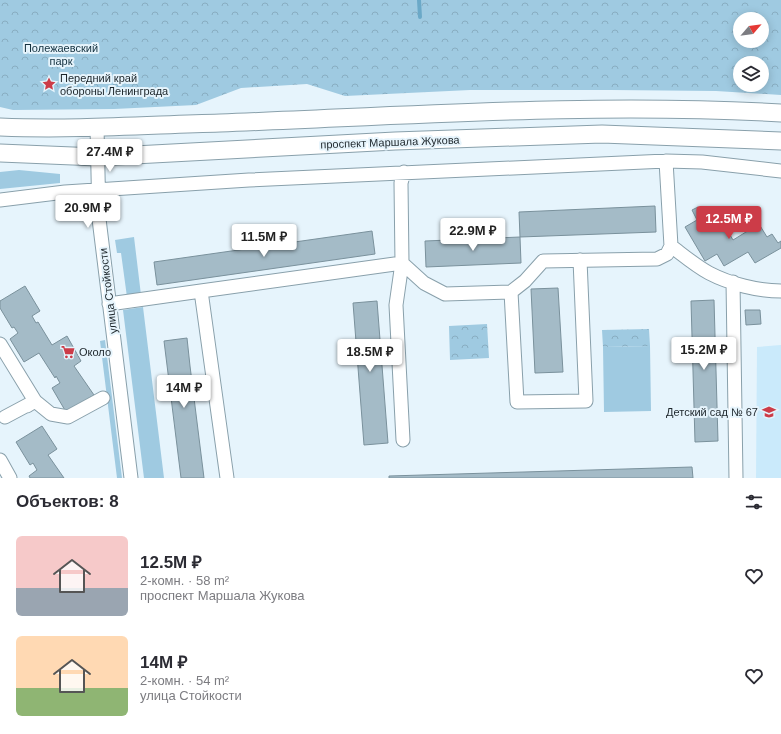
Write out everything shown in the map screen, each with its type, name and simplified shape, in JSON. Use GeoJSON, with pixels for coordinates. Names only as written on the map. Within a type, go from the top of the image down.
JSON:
{"type":"FeatureCollection","features":[{"type":"Feature","properties":{"kind":"main road"},"geometry":{"type":"LineString","coordinates":[[0,127],[97,127],[394,115],[622,109],[781,113]]}},
{"type":"Feature","properties":{"kind":"main road","name":"проспект Маршала Жукова"},"geometry":{"type":"LineString","coordinates":[[0,153],[97,157],[395,141],[602,134],[781,141]]}},
{"type":"Feature","properties":{"kind":"street","name":"улица Стойкости"},"geometry":{"type":"LineString","coordinates":[[97,127],[99,219],[131,478]]}},
{"type":"Feature","properties":{"kind":"street"},"geometry":{"type":"LineString","coordinates":[[0,200],[98,190],[404,172],[666,160],[702,162],[781,171]]}},
{"type":"Feature","properties":{"kind":"street"},"geometry":{"type":"LineString","coordinates":[[402,263],[424,283],[445,294],[511,292],[525,281],[543,261],[657,260],[667,254],[671,246],[666,160]]}},
{"type":"Feature","properties":{"kind":"street"},"geometry":{"type":"LineString","coordinates":[[404,172],[401,183],[402,263],[396,306],[404,440]]}},
{"type":"Feature","properties":{"kind":"street"},"geometry":{"type":"LineString","coordinates":[[671,246],[709,273],[733,282],[768,292],[781,291]]}},
{"type":"Feature","properties":{"kind":"street"},"geometry":{"type":"LineString","coordinates":[[511,292],[517,402],[586,401],[580,260]]}},
{"type":"Feature","properties":{"kind":"street"},"geometry":{"type":"LineString","coordinates":[[109,304],[402,263]]}},
{"type":"Feature","properties":{"kind":"street"},"geometry":{"type":"LineString","coordinates":[[733,282],[736,478]]}},
{"type":"Feature","properties":{"kind":"street"},"geometry":{"type":"LineString","coordinates":[[201,292],[227,478]]}},
{"type":"Feature","properties":{"kind":"street"},"geometry":{"type":"LineString","coordinates":[[0,344],[35,401],[51,414],[68,417],[103,398]]}},
{"type":"Feature","properties":{"kind":"street"},"geometry":{"type":"LineString","coordinates":[[3,420],[35,401]]}},
{"type":"Feature","properties":{"kind":"street"},"geometry":{"type":"LineString","coordinates":[[0,460],[10,478]]}},
{"type":"Feature","properties":{"kind":"shaded area","name":"Детский сад № 67"},"geometry":{"type":"Polygon","coordinates":[[[781,345],[781,478],[756,478],[757,347],[781,345]]]}},
{"type":"Feature","properties":{"kind":"green space","name":"Полежаевский парк"},"geometry":{"type":"Polygon","coordinates":[[[0,0],[781,0],[781,95],[716,91],[470,90],[345,96],[307,84],[241,88],[196,105],[114,109],[13,110],[0,107],[0,0]]]}},
{"type":"Feature","properties":{"kind":"green space"},"geometry":{"type":"Polygon","coordinates":[[[19,170],[60,174],[60,183],[0,189],[0,172],[19,170]]]}},
{"type":"Feature","properties":{"kind":"green space"},"geometry":{"type":"Polygon","coordinates":[[[134,237],[141,295],[127,297],[121,253],[117,253],[115,240],[134,237]]]}},
{"type":"Feature","properties":{"kind":"green space"},"geometry":{"type":"Polygon","coordinates":[[[143,307],[164,478],[144,478],[123,310],[143,307]]]}},
{"type":"Feature","properties":{"kind":"green space"},"geometry":{"type":"Polygon","coordinates":[[[487,324],[489,358],[450,360],[449,326],[487,324]]]}},
{"type":"Feature","properties":{"kind":"green space"},"geometry":{"type":"Polygon","coordinates":[[[649,329],[650,346],[603,347],[602,330],[649,329]]]}},
{"type":"Feature","properties":{"kind":"green space"},"geometry":{"type":"Polygon","coordinates":[[[105,340],[122,478],[117,478],[100,341],[105,340]]]}},
{"type":"Feature","properties":{"kind":"green space"},"geometry":{"type":"Polygon","coordinates":[[[650,346],[651,411],[604,412],[603,347],[650,346]]]}},
{"type":"Feature","properties":{"kind":"building"},"geometry":{"type":"Polygon","coordinates":[[[655,206],[656,232],[520,237],[519,212],[655,206]]]}},
{"type":"Feature","properties":{"kind":"building"},"geometry":{"type":"Polygon","coordinates":[[[698,207],[703,216],[715,209],[733,240],[759,224],[767,237],[772,234],[778,243],[781,241],[781,248],[755,263],[748,252],[724,266],[717,254],[705,261],[685,227],[697,220],[692,210],[698,207]]]}},
{"type":"Feature","properties":{"kind":"building"},"geometry":{"type":"Polygon","coordinates":[[[372,231],[375,254],[157,285],[154,262],[372,231]]]}},
{"type":"Feature","properties":{"kind":"building"},"geometry":{"type":"Polygon","coordinates":[[[520,237],[521,263],[426,267],[425,241],[520,237]]]}},
{"type":"Feature","properties":{"kind":"building"},"geometry":{"type":"Polygon","coordinates":[[[25,286],[40,311],[32,316],[36,323],[38,322],[52,345],[67,336],[81,361],[74,366],[94,395],[66,412],[52,388],[60,383],[56,376],[55,378],[39,353],[24,362],[10,339],[18,333],[14,327],[12,328],[0,308],[0,301],[25,286]]]}},
{"type":"Feature","properties":{"kind":"building"},"geometry":{"type":"Polygon","coordinates":[[[558,288],[563,372],[535,373],[531,289],[558,288]]]}},
{"type":"Feature","properties":{"kind":"building"},"geometry":{"type":"Polygon","coordinates":[[[714,300],[718,441],[695,442],[691,301],[714,300]]]}},
{"type":"Feature","properties":{"kind":"building"},"geometry":{"type":"Polygon","coordinates":[[[377,301],[388,443],[364,445],[353,303],[377,301]]]}},
{"type":"Feature","properties":{"kind":"building"},"geometry":{"type":"Polygon","coordinates":[[[745,310],[760,310],[761,324],[746,325],[745,310]]]}},
{"type":"Feature","properties":{"kind":"building"},"geometry":{"type":"Polygon","coordinates":[[[187,338],[204,478],[181,478],[164,341],[187,338]]]}},
{"type":"Feature","properties":{"kind":"building"},"geometry":{"type":"Polygon","coordinates":[[[42,426],[57,449],[48,455],[64,478],[30,478],[29,476],[37,470],[33,463],[30,465],[16,442],[42,426]]]}},
{"type":"Feature","properties":{"kind":"building"},"geometry":{"type":"Polygon","coordinates":[[[692,467],[693,478],[389,478],[389,476],[692,467]]]}},
{"type":"Feature","properties":{"kind":"waterway"},"geometry":{"type":"LineString","coordinates":[[419,0],[420,17]]}},
{"type":"Feature","properties":{"kind":"place","name":"Передний край обороны Ленинграда"},"geometry":{"type":"Point","coordinates":[49,84]}},
{"type":"Feature","properties":{"kind":"place","name":"Около"},"geometry":{"type":"Point","coordinates":[68,352]}},
{"type":"Feature","properties":{"kind":"place","name":"Детский сад № 67"},"geometry":{"type":"Point","coordinates":[769,412]}}]}
